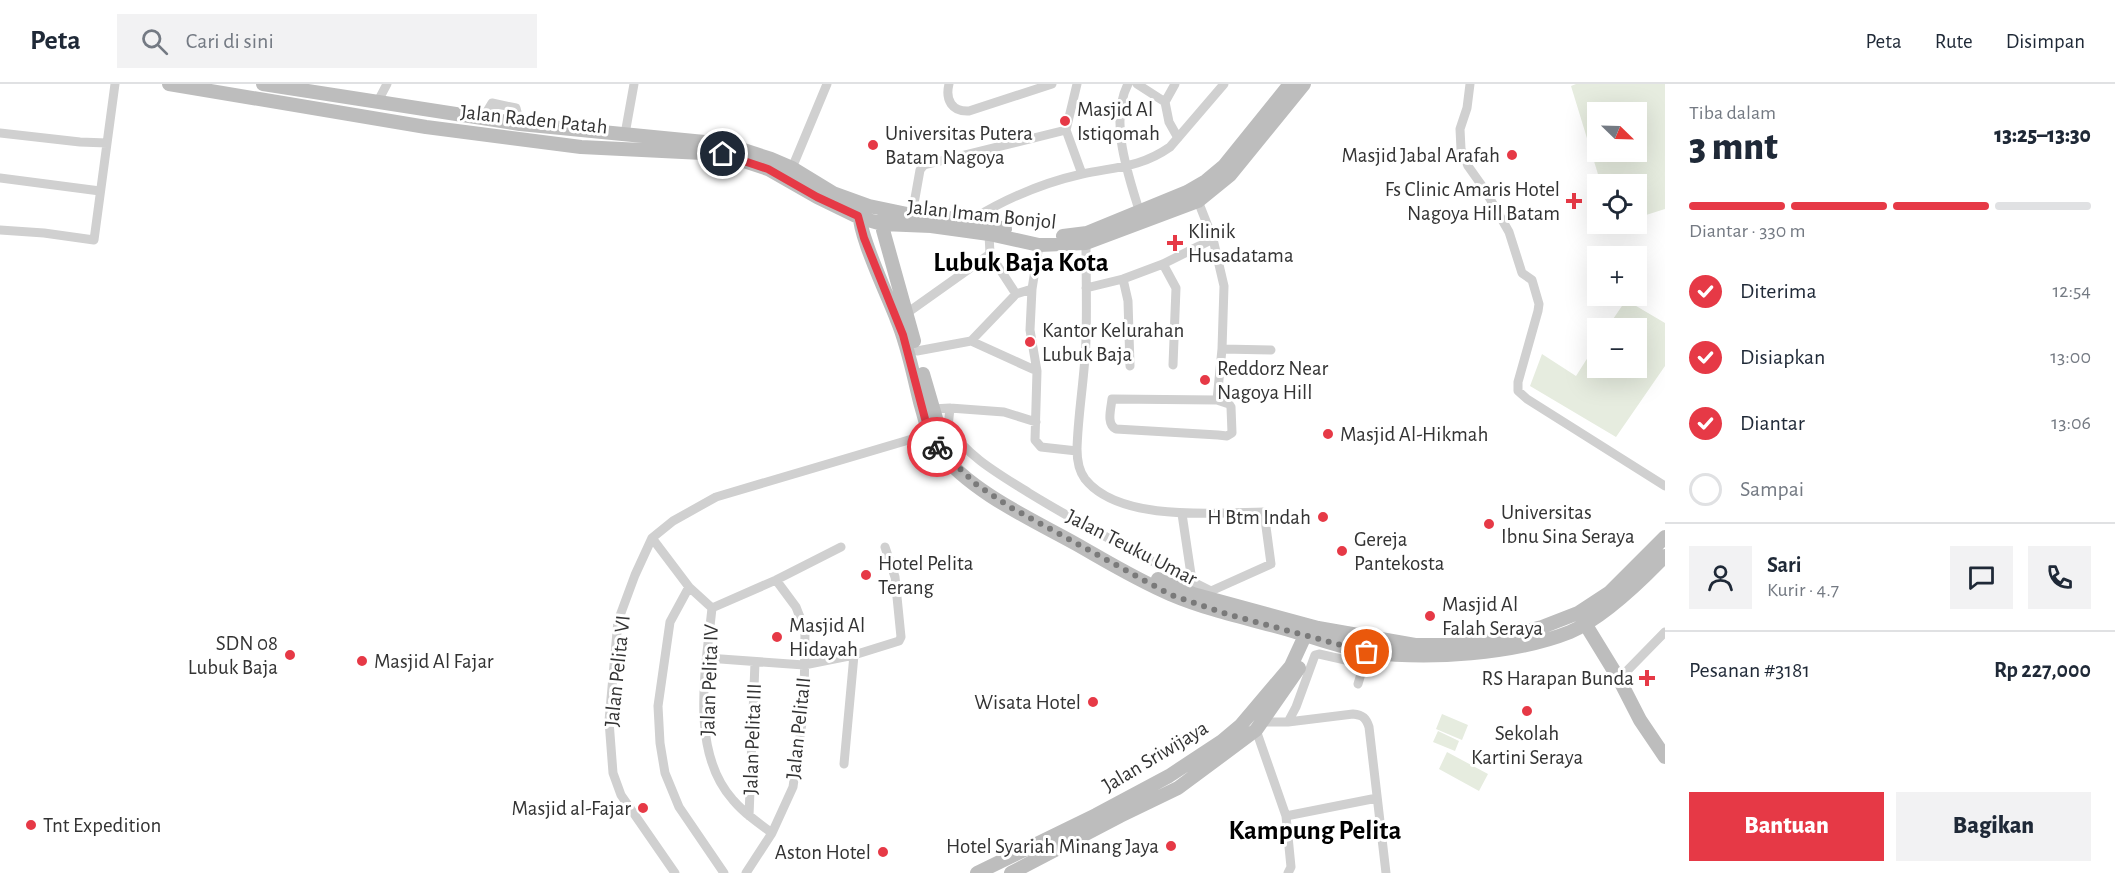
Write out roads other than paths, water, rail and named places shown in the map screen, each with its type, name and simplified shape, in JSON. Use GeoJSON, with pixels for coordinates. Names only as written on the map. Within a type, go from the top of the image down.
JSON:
{"type":"FeatureCollection","features":[{"type":"Feature","properties":{"kind":"main road","name":"Jalan Raden Patah"},"geometry":{"type":"LineString","coordinates":[[169,84],[426,127],[581,147],[723,154],[768,169],[817,197],[860,210],[883,210]]}},
{"type":"Feature","properties":{"kind":"main road","name":"Jalan Raden Patah"},"geometry":{"type":"LineString","coordinates":[[263,84],[520,124],[739,147],[792,168],[882,224]]}},
{"type":"Feature","properties":{"kind":"main road","name":"Jalan Imam Bonjol"},"geometry":{"type":"LineString","coordinates":[[883,210],[971,220],[1043,237],[1087,233],[1187,192],[1206,181],[1224,166],[1290,84]]}},
{"type":"Feature","properties":{"kind":"main road","name":"Jalan Imam Bonjol"},"geometry":{"type":"LineString","coordinates":[[882,224],[931,226],[989,234],[1039,245],[1086,243],[1198,201],[1230,175],[1305,84]]}},
{"type":"Feature","properties":{"kind":"main road"},"geometry":{"type":"LineString","coordinates":[[426,127],[429,109]]}},
{"type":"Feature","properties":{"kind":"main road","name":"Jalan Teuku Umar"},"geometry":{"type":"LineString","coordinates":[[860,210],[864,238],[903,335],[929,434],[940,452],[977,485],[1010,507],[1171,595],[1230,615],[1312,631],[1415,645],[1450,645],[1486,642],[1581,619],[1615,602],[1665,556]]}},
{"type":"Feature","properties":{"kind":"main road","name":"Jalan Teuku Umar"},"geometry":{"type":"LineString","coordinates":[[883,210],[882,224],[896,281],[907,313],[932,409],[942,439],[958,461],[1011,498],[1139,571],[1193,594],[1209,594],[1312,631],[1365,658],[1494,651],[1524,646],[1569,632],[1665,537]]}},
{"type":"Feature","properties":{"kind":"main road"},"geometry":{"type":"LineString","coordinates":[[1581,619],[1619,679],[1640,720],[1665,757]]}},
{"type":"Feature","properties":{"kind":"main road","name":"Jalan Sriwijaya"},"geometry":{"type":"LineString","coordinates":[[978,873],[1143,798],[1178,788],[1260,726],[1297,671],[1312,631]]}},
{"type":"Feature","properties":{"kind":"main road","name":"Jalan Sriwijaya"},"geometry":{"type":"LineString","coordinates":[[1011,873],[1143,798],[1178,770],[1222,741],[1241,725],[1291,666],[1312,631]]}},
{"type":"Feature","properties":{"kind":"street"},"geometry":{"type":"LineString","coordinates":[[0,230],[93,240],[115,84]]}},
{"type":"Feature","properties":{"kind":"street"},"geometry":{"type":"LineString","coordinates":[[378,101],[387,84]]}},
{"type":"Feature","properties":{"kind":"street"},"geometry":{"type":"LineString","coordinates":[[625,134],[634,84]]}},
{"type":"Feature","properties":{"kind":"street"},"geometry":{"type":"LineString","coordinates":[[792,168],[827,84]]}},
{"type":"Feature","properties":{"kind":"street"},"geometry":{"type":"LineString","coordinates":[[949,84],[947,92],[949,103],[961,111],[969,111],[1052,84]]}},
{"type":"Feature","properties":{"kind":"street"},"geometry":{"type":"LineString","coordinates":[[1077,84],[1066,130],[1082,174]]}},
{"type":"Feature","properties":{"kind":"street"},"geometry":{"type":"LineString","coordinates":[[1128,84],[1121,104],[1120,128],[1126,168],[1139,210]]}},
{"type":"Feature","properties":{"kind":"street"},"geometry":{"type":"LineString","coordinates":[[1137,84],[1165,102]]}},
{"type":"Feature","properties":{"kind":"street"},"geometry":{"type":"LineString","coordinates":[[1175,84],[1165,102],[1169,122],[1178,138]]}},
{"type":"Feature","properties":{"kind":"street"},"geometry":{"type":"LineString","coordinates":[[971,220],[1008,198],[1082,174],[1126,168],[1159,155],[1170,147],[1224,84]]}},
{"type":"Feature","properties":{"kind":"street"},"geometry":{"type":"LineString","coordinates":[[1470,84],[1467,108],[1460,129],[1461,149],[1467,166],[1503,219],[1512,239],[1522,273],[1532,280],[1539,304],[1539,311],[1518,382],[1518,391],[1527,399],[1665,486]]}},
{"type":"Feature","properties":{"kind":"street"},"geometry":{"type":"LineString","coordinates":[[912,215],[920,170],[924,165],[1066,130]]}},
{"type":"Feature","properties":{"kind":"street"},"geometry":{"type":"LineString","coordinates":[[0,133],[107,143]]}},
{"type":"Feature","properties":{"kind":"street"},"geometry":{"type":"LineString","coordinates":[[0,178],[100,191]]}},
{"type":"Feature","properties":{"kind":"street"},"geometry":{"type":"LineString","coordinates":[[1198,201],[1213,239],[1224,286],[1222,349],[1217,400]]}},
{"type":"Feature","properties":{"kind":"street"},"geometry":{"type":"LineString","coordinates":[[989,234],[990,254],[1016,294]]}},
{"type":"Feature","properties":{"kind":"street"},"geometry":{"type":"LineString","coordinates":[[1086,288],[1123,279],[1163,264],[1213,239]]}},
{"type":"Feature","properties":{"kind":"street"},"geometry":{"type":"LineString","coordinates":[[950,408],[948,427],[957,441],[972,455],[1072,519],[1192,581],[1209,594],[1272,564],[1264,512],[1182,514],[1143,509],[1122,503],[1098,491],[1085,479],[1080,470],[1077,451],[1086,340],[1086,243]]}},
{"type":"Feature","properties":{"kind":"street"},"geometry":{"type":"LineString","coordinates":[[1039,245],[1032,289],[1030,330],[1037,371],[1035,440],[1041,447],[1077,451]]}},
{"type":"Feature","properties":{"kind":"street"},"geometry":{"type":"LineString","coordinates":[[907,313],[990,254]]}},
{"type":"Feature","properties":{"kind":"street"},"geometry":{"type":"LineString","coordinates":[[1163,264],[1176,288],[1173,365]]}},
{"type":"Feature","properties":{"kind":"street"},"geometry":{"type":"LineString","coordinates":[[1123,279],[1128,301],[1130,366]]}},
{"type":"Feature","properties":{"kind":"street"},"geometry":{"type":"LineString","coordinates":[[971,341],[1016,294],[1032,289]]}},
{"type":"Feature","properties":{"kind":"street"},"geometry":{"type":"LineString","coordinates":[[916,351],[971,341],[1037,371]]}},
{"type":"Feature","properties":{"kind":"street"},"geometry":{"type":"LineString","coordinates":[[1222,349],[1271,350]]}},
{"type":"Feature","properties":{"kind":"street"},"geometry":{"type":"LineString","coordinates":[[1112,399],[1217,400],[1231,407],[1231,435],[1116,429],[1110,422],[1112,399]]}},
{"type":"Feature","properties":{"kind":"street"},"geometry":{"type":"LineString","coordinates":[[932,409],[1005,412],[1036,422]]}},
{"type":"Feature","properties":{"kind":"street","name":"Jalan Pelita VI"},"geometry":{"type":"LineString","coordinates":[[675,873],[621,795],[613,773],[609,721],[618,621],[652,538],[673,521],[716,497],[929,434]]}},
{"type":"Feature","properties":{"kind":"street"},"geometry":{"type":"LineString","coordinates":[[1182,514],[1192,581]]}},
{"type":"Feature","properties":{"kind":"street"},"geometry":{"type":"LineString","coordinates":[[652,538],[689,587],[712,608]]}},
{"type":"Feature","properties":{"kind":"street","name":"Jalan Pelita IV"},"geometry":{"type":"LineString","coordinates":[[772,832],[749,816],[732,800],[709,754],[705,737],[705,712],[712,608],[776,580],[841,547]]}},
{"type":"Feature","properties":{"kind":"street"},"geometry":{"type":"LineString","coordinates":[[707,658],[804,665],[854,656],[896,642],[901,637],[896,577],[885,547]]}},
{"type":"Feature","properties":{"kind":"street","name":"Jalan PelitaII"},"geometry":{"type":"LineString","coordinates":[[746,873],[772,832],[795,780],[804,708],[806,630],[801,616],[776,580]]}},
{"type":"Feature","properties":{"kind":"street"},"geometry":{"type":"LineString","coordinates":[[689,587],[670,622],[658,706],[660,743],[665,773],[679,807],[724,873]]}},
{"type":"Feature","properties":{"kind":"street"},"geometry":{"type":"LineString","coordinates":[[1619,679],[1665,632]]}},
{"type":"Feature","properties":{"kind":"street"},"geometry":{"type":"LineString","coordinates":[[1288,722],[1315,656],[1318,654],[1365,658],[1358,684]]}},
{"type":"Feature","properties":{"kind":"street"},"geometry":{"type":"LineString","coordinates":[[844,764],[854,656]]}},
{"type":"Feature","properties":{"kind":"street","name":"Jalan Pelita III"},"geometry":{"type":"LineString","coordinates":[[749,816],[755,662]]}},
{"type":"Feature","properties":{"kind":"street"},"geometry":{"type":"LineString","coordinates":[[1288,873],[1291,867],[1286,816],[1260,726],[1353,714],[1366,718],[1369,727],[1386,873]]}},
{"type":"Feature","properties":{"kind":"street"},"geometry":{"type":"LineString","coordinates":[[1286,816],[1377,798]]}},
{"type":"Feature","properties":{"kind":"place","name":"Masjid Al Istiqomah"},"geometry":{"type":"Point","coordinates":[1065,121]}},
{"type":"Feature","properties":{"kind":"place","name":"Universitas Putera Batam Nagoya"},"geometry":{"type":"Point","coordinates":[873,145]}},
{"type":"Feature","properties":{"kind":"place","name":"Masjid Jabal Arafah"},"geometry":{"type":"Point","coordinates":[1512,155]}},
{"type":"Feature","properties":{"kind":"place","name":"Fs Clinic Amaris Hotel Nagoya Hill Batam"},"geometry":{"type":"Point","coordinates":[1574,201]}},
{"type":"Feature","properties":{"kind":"place","name":"Klinik Husadatama"},"geometry":{"type":"Point","coordinates":[1175,243]}},
{"type":"Feature","properties":{"kind":"place","name":"Kantor Kelurahan Lubuk Baja"},"geometry":{"type":"Point","coordinates":[1030,342]}},
{"type":"Feature","properties":{"kind":"place","name":"Reddorz Near Nagoya Hill"},"geometry":{"type":"Point","coordinates":[1205,380]}},
{"type":"Feature","properties":{"kind":"place","name":"Masjid Al-Hikmah"},"geometry":{"type":"Point","coordinates":[1328,434]}},
{"type":"Feature","properties":{"kind":"place","name":"H Btm Indah"},"geometry":{"type":"Point","coordinates":[1323,517]}},
{"type":"Feature","properties":{"kind":"place","name":"Universitas Ibnu Sina Seraya"},"geometry":{"type":"Point","coordinates":[1489,524]}},
{"type":"Feature","properties":{"kind":"place","name":"Gereja Pantekosta"},"geometry":{"type":"Point","coordinates":[1342,551]}},
{"type":"Feature","properties":{"kind":"place","name":"Hotel Pelita Terang"},"geometry":{"type":"Point","coordinates":[866,575]}},
{"type":"Feature","properties":{"kind":"place","name":"Masjid Al Falah Seraya"},"geometry":{"type":"Point","coordinates":[1430,616]}},
{"type":"Feature","properties":{"kind":"place","name":"Masjid Al Hidayah"},"geometry":{"type":"Point","coordinates":[777,637]}},
{"type":"Feature","properties":{"kind":"place","name":"SDN 08 Lubuk Baja"},"geometry":{"type":"Point","coordinates":[290,655]}},
{"type":"Feature","properties":{"kind":"place","name":"Masjid Al Fajar"},"geometry":{"type":"Point","coordinates":[362,661]}},
{"type":"Feature","properties":{"kind":"place","name":"RS Harapan Bunda"},"geometry":{"type":"Point","coordinates":[1647,678]}},
{"type":"Feature","properties":{"kind":"place","name":"Wisata Hotel"},"geometry":{"type":"Point","coordinates":[1093,702]}},
{"type":"Feature","properties":{"kind":"place","name":"Sekolah Kartini Seraya"},"geometry":{"type":"Point","coordinates":[1527,711]}},
{"type":"Feature","properties":{"kind":"place","name":"Masjid al-Fajar"},"geometry":{"type":"Point","coordinates":[643,808]}},
{"type":"Feature","properties":{"kind":"place","name":"Tnt Expedition"},"geometry":{"type":"Point","coordinates":[31,825]}},
{"type":"Feature","properties":{"kind":"place","name":"Hotel Syariah Minang Jaya"},"geometry":{"type":"Point","coordinates":[1171,846]}},
{"type":"Feature","properties":{"kind":"place","name":"Aston Hotel"},"geometry":{"type":"Point","coordinates":[883,852]}},
{"type":"Feature","properties":{"kind":"district","name":"Lubuk Baja Kota"},"geometry":{"type":"Point","coordinates":[1021,262]}},
{"type":"Feature","properties":{"kind":"district","name":"Kampung Pelita"},"geometry":{"type":"Point","coordinates":[1315,830]}}]}
